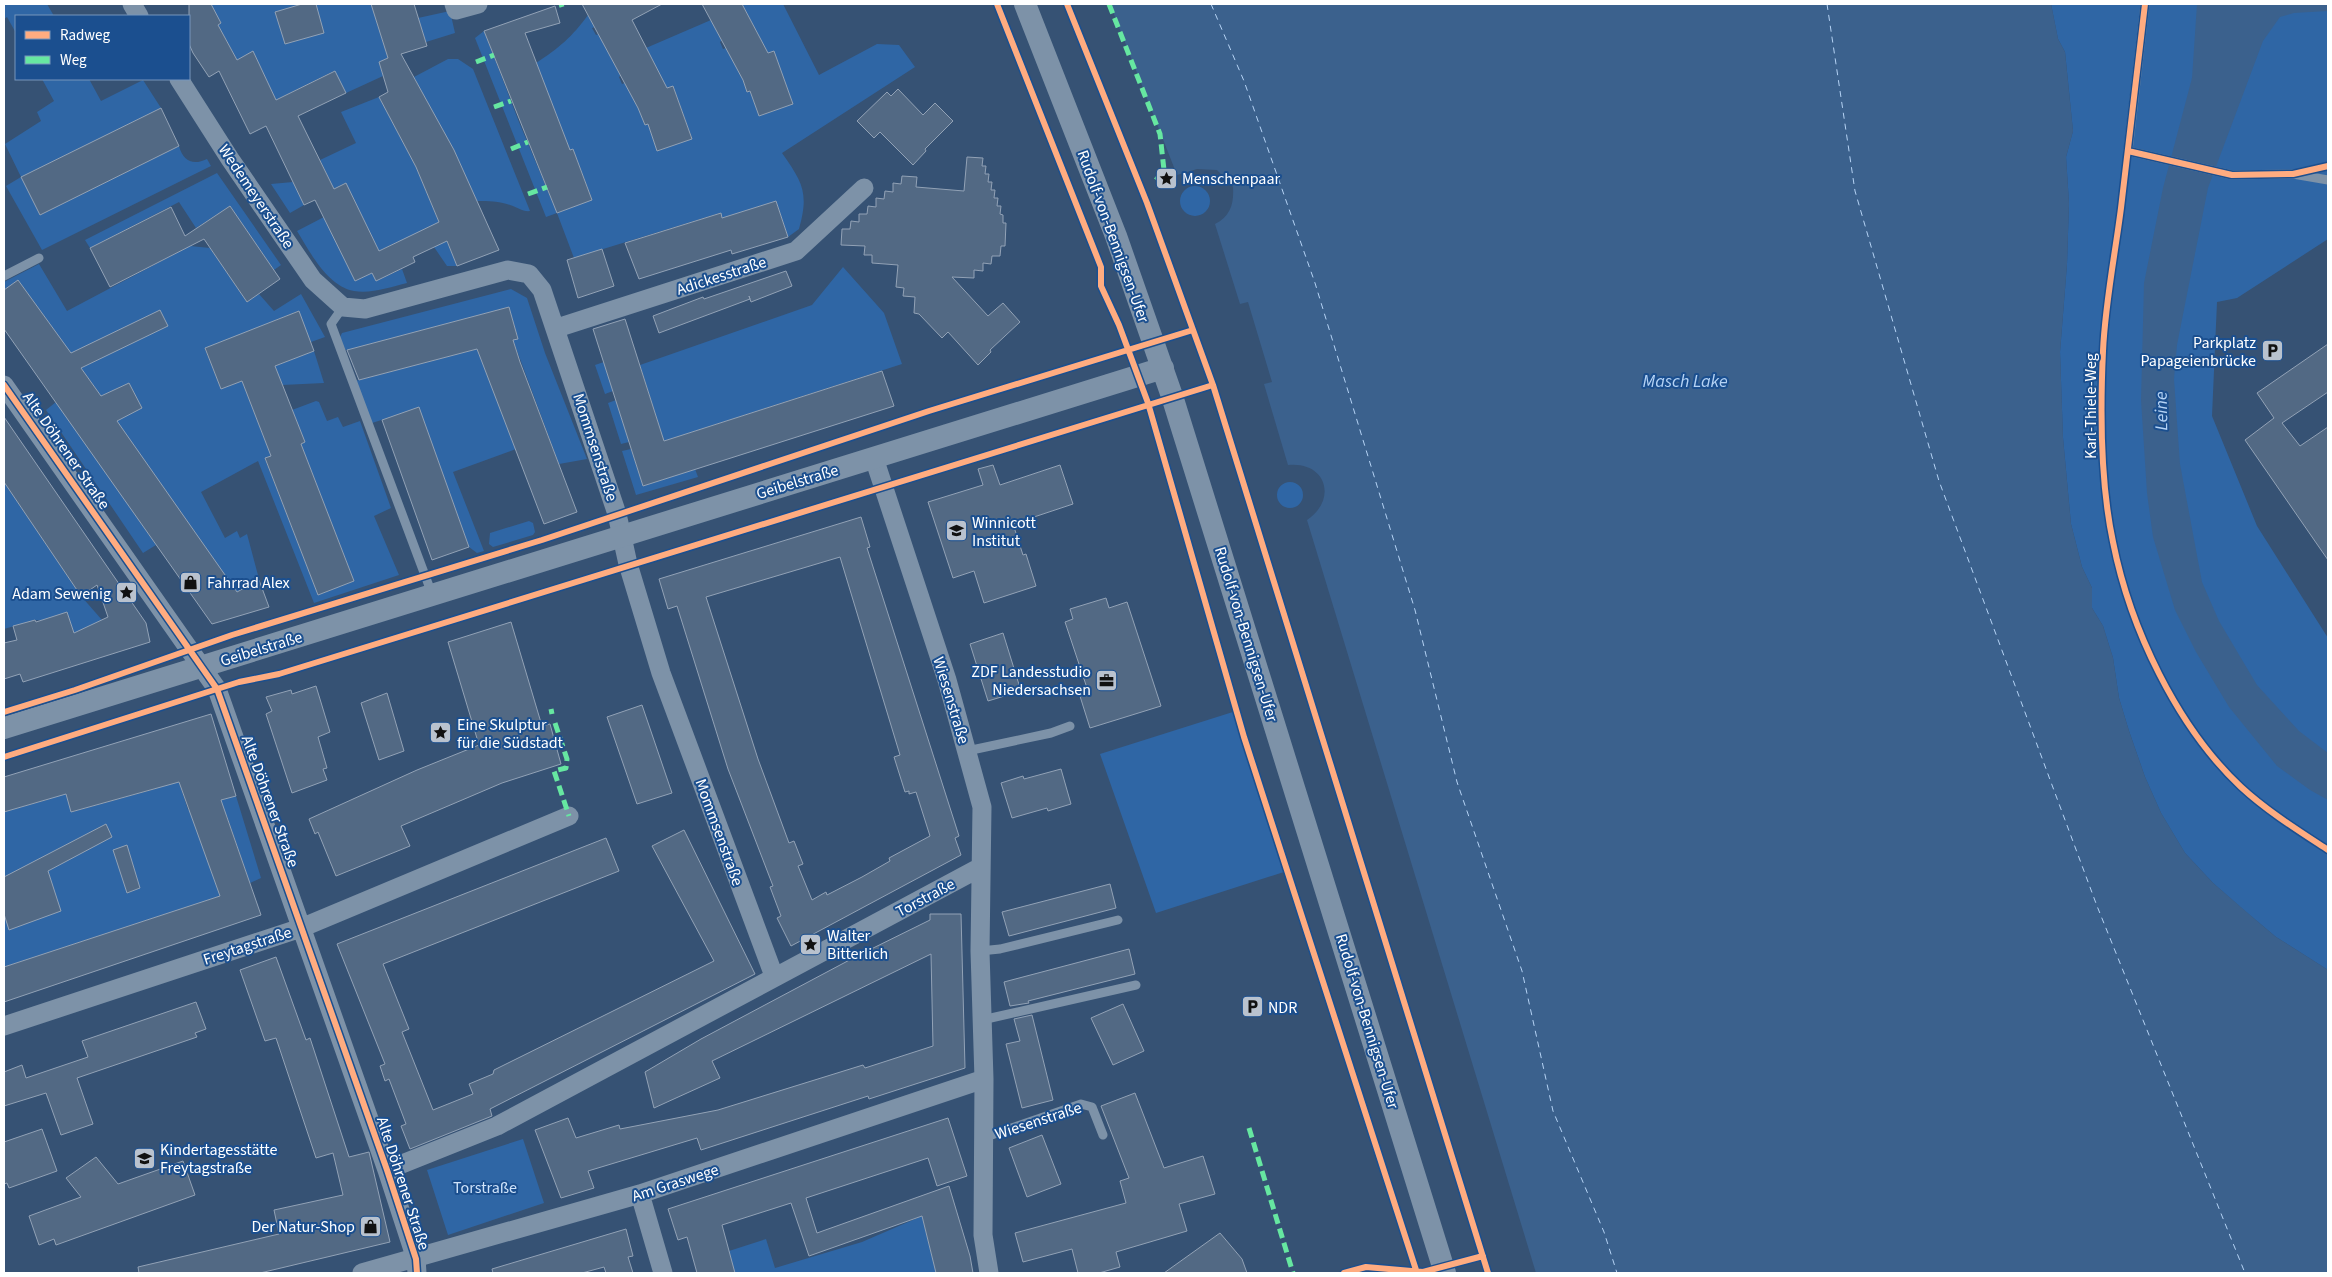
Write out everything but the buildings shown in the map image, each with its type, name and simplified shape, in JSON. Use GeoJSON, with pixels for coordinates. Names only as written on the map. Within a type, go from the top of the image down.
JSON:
{"type":"FeatureCollection","features":[{"type":"Feature","properties":{"kind":"street"},"geometry":{"type":"LineString","coordinates":[[132,4],[138,15]]}},
{"type":"Feature","properties":{"kind":"street"},"geometry":{"type":"LineString","coordinates":[[454,4],[456,10],[478,4]]}},
{"type":"Feature","properties":{"kind":"street","name":"Rudolf-von-Bennigsen-Ufer"},"geometry":{"type":"LineString","coordinates":[[1025,4],[1112,227],[1163,368],[1320,865],[1445,1273]]}},
{"type":"Feature","properties":{"kind":"street","name":"Wedemeyerstraße"},"geometry":{"type":"LineString","coordinates":[[180,80],[230,159],[313,280],[343,307]]}},
{"type":"Feature","properties":{"kind":"street","name":"Adickesstraße"},"geometry":{"type":"LineString","coordinates":[[557,328],[796,251],[864,188]]}},
{"type":"Feature","properties":{"kind":"street","name":"Mommsenstraße"},"geometry":{"type":"LineString","coordinates":[[343,307],[366,310],[508,270],[529,274],[542,290],[557,328],[617,514],[628,564],[661,674],[774,976]]}},
{"type":"Feature","properties":{"kind":"street","name":"Geibelstraße"},"geometry":{"type":"LineString","coordinates":[[4,728],[1163,368]]}},
{"type":"Feature","properties":{"kind":"street","name":"Alte Döhrener Straße"},"geometry":{"type":"LineString","coordinates":[[4,385],[202,666],[216,689],[387,1170],[416,1266]]}},
{"type":"Feature","properties":{"kind":"street","name":"Wiesenstraße"},"geometry":{"type":"LineString","coordinates":[[874,458],[947,680],[982,807],[980,951],[984,1079],[983,1235],[989,1273]]}},
{"type":"Feature","properties":{"kind":"street","name":"Freytagstraße"},"geometry":{"type":"LineString","coordinates":[[4,1026],[301,928],[569,816]]}},
{"type":"Feature","properties":{"kind":"street","name":"Torstraße"},"geometry":{"type":"LineString","coordinates":[[387,1170],[497,1126],[774,976],[981,867]]}},
{"type":"Feature","properties":{"kind":"street","name":"Am Graswege"},"geometry":{"type":"LineString","coordinates":[[362,1273],[416,1266],[640,1194],[984,1079]]}},
{"type":"Feature","properties":{"kind":"street"},"geometry":{"type":"LineString","coordinates":[[640,1194],[663,1273]]}},
{"type":"Feature","properties":{"kind":"lane"},"geometry":{"type":"LineString","coordinates":[[2146,4],[2128,151],[2232,174],[2293,174],[2317,176],[2328,180]]}},
{"type":"Feature","properties":{"kind":"lane"},"geometry":{"type":"LineString","coordinates":[[4,276],[38,258]]}},
{"type":"Feature","properties":{"kind":"lane"},"geometry":{"type":"LineString","coordinates":[[343,307],[331,324],[432,595]]}},
{"type":"Feature","properties":{"kind":"lane"},"geometry":{"type":"LineString","coordinates":[[967,751],[1051,733],[1070,726]]}},
{"type":"Feature","properties":{"kind":"lane"},"geometry":{"type":"LineString","coordinates":[[980,951],[1118,920]]}},
{"type":"Feature","properties":{"kind":"lane"},"geometry":{"type":"LineString","coordinates":[[982,1020],[999,1018],[1136,985]]}},
{"type":"Feature","properties":{"kind":"lane","name":"Wiesenstraße"},"geometry":{"type":"LineString","coordinates":[[983,1138],[1081,1104],[1092,1107],[1104,1135]]}},
{"type":"Feature","properties":{"kind":"green space"},"geometry":{"type":"Polygon","coordinates":[[[4,4],[47,4],[53,15],[15,15],[15,31],[7,17],[4,19],[4,4]]]}},
{"type":"Feature","properties":{"kind":"green space"},"geometry":{"type":"Polygon","coordinates":[[[208,4],[371,4],[388,58],[379,62],[383,76],[346,93],[334,71],[276,100],[252,52],[237,60],[218,25],[221,23],[219,19],[216,21],[208,4]]]}},
{"type":"Feature","properties":{"kind":"green space"},"geometry":{"type":"Polygon","coordinates":[[[742,4],[783,4],[819,75],[877,44],[899,45],[915,67],[782,153],[795,172],[804,197],[799,229],[788,237],[776,201],[722,218],[720,213],[574,258],[557,213],[592,199],[573,149],[570,150],[536,63],[565,42],[588,15],[595,27],[592,28],[596,35],[599,34],[621,75],[619,77],[622,84],[625,83],[640,102],[645,125],[648,124],[658,151],[692,138],[673,86],[667,88],[646,48],[711,20],[722,40],[720,42],[723,49],[726,48],[741,67],[747,92],[750,91],[759,116],[793,104],[774,52],[768,53],[742,4]]]}},
{"type":"Feature","properties":{"kind":"green space"},"geometry":{"type":"Polygon","coordinates":[[[2051,4],[2328,4],[2328,239],[2237,298],[2217,302],[2212,416],[2257,526],[2328,638],[2328,970],[2276,937],[2213,883],[2185,853],[2161,813],[2145,777],[2119,698],[2113,658],[2103,626],[2092,608],[2092,588],[2082,567],[2071,524],[2063,438],[2060,352],[2067,264],[2069,203],[2066,157],[2073,131],[2065,52],[2058,39],[2051,4]]]}},
{"type":"Feature","properties":{"kind":"green space"},"geometry":{"type":"Polygon","coordinates":[[[450,11],[455,33],[426,42],[418,18],[450,11]]]}},
{"type":"Feature","properties":{"kind":"green space"},"geometry":{"type":"Polygon","coordinates":[[[484,31],[519,122],[557,213],[546,217],[475,38],[484,31]]]}},
{"type":"Feature","properties":{"kind":"green space"},"geometry":{"type":"Polygon","coordinates":[[[448,59],[458,59],[473,69],[530,211],[502,203],[477,201],[414,77],[448,59]]]}},
{"type":"Feature","properties":{"kind":"green space"},"geometry":{"type":"Polygon","coordinates":[[[43,80],[90,80],[101,101],[143,80],[161,108],[22,177],[40,215],[179,146],[183,155],[189,161],[197,162],[207,159],[211,166],[42,250],[6,186],[21,177],[5,144],[41,121],[37,112],[54,101],[43,80]]]}},
{"type":"Feature","properties":{"kind":"green space"},"geometry":{"type":"Polygon","coordinates":[[[379,97],[416,167],[457,266],[447,266],[434,247],[404,250],[399,241],[379,251],[345,183],[334,189],[320,160],[356,143],[341,112],[379,97]]]}},
{"type":"Feature","properties":{"kind":"green space"},"geometry":{"type":"Polygon","coordinates":[[[217,173],[281,265],[274,270],[230,206],[196,228],[179,202],[90,248],[85,240],[217,173]]]}},
{"type":"Feature","properties":{"kind":"green space"},"geometry":{"type":"Polygon","coordinates":[[[293,182],[304,205],[290,213],[271,184],[293,182]]]}},
{"type":"Feature","properties":{"kind":"green space"},"geometry":{"type":"Polygon","coordinates":[[[1195,186],[1206,190],[1210,201],[1206,212],[1195,216],[1184,212],[1180,201],[1184,190],[1195,186]]]}},
{"type":"Feature","properties":{"kind":"green space"},"geometry":{"type":"Polygon","coordinates":[[[324,217],[355,281],[372,273],[376,281],[402,269],[407,283],[381,290],[361,292],[344,288],[336,282],[320,267],[297,231],[324,217]]]}},
{"type":"Feature","properties":{"kind":"green space"},"geometry":{"type":"Polygon","coordinates":[[[190,246],[210,248],[247,302],[259,294],[274,311],[301,294],[325,337],[311,342],[298,311],[205,349],[221,389],[242,381],[271,456],[265,459],[318,595],[354,581],[301,444],[305,442],[292,410],[316,401],[319,402],[327,421],[338,417],[343,427],[360,421],[391,508],[374,516],[399,575],[314,603],[258,461],[201,492],[225,538],[237,531],[240,538],[247,534],[259,579],[237,592],[95,456],[156,545],[143,553],[46,410],[56,402],[142,408],[129,383],[101,396],[18,280],[4,290],[4,282],[39,264],[67,311],[190,246]]]}},
{"type":"Feature","properties":{"kind":"green space"},"geometry":{"type":"Polygon","coordinates":[[[843,267],[884,313],[902,364],[664,441],[640,365],[812,305],[843,267]]]}},
{"type":"Feature","properties":{"kind":"green space"},"geometry":{"type":"Polygon","coordinates":[[[511,289],[527,298],[545,353],[587,459],[559,464],[513,340],[518,338],[509,307],[347,350],[344,349],[340,337],[342,333],[511,289]]]}},
{"type":"Feature","properties":{"kind":"green space"},"geometry":{"type":"Polygon","coordinates":[[[485,347],[516,449],[453,472],[484,551],[477,553],[469,547],[419,408],[372,423],[355,381],[485,347]]]}},
{"type":"Feature","properties":{"kind":"green space"},"geometry":{"type":"Polygon","coordinates":[[[314,351],[324,383],[282,385],[275,366],[314,351]]]}},
{"type":"Feature","properties":{"kind":"green space"},"geometry":{"type":"Polygon","coordinates":[[[604,362],[613,391],[605,394],[595,365],[604,362]]]}},
{"type":"Feature","properties":{"kind":"green space"},"geometry":{"type":"Polygon","coordinates":[[[616,400],[629,442],[621,444],[608,403],[616,400]]]}},
{"type":"Feature","properties":{"kind":"green space"},"geometry":{"type":"Polygon","coordinates":[[[631,449],[643,486],[695,469],[698,477],[636,495],[622,451],[631,449]]]}},
{"type":"Feature","properties":{"kind":"green space"},"geometry":{"type":"Polygon","coordinates":[[[4,482],[81,596],[102,620],[79,636],[43,620],[35,620],[4,629],[4,482]]]}},
{"type":"Feature","properties":{"kind":"green space"},"geometry":{"type":"Polygon","coordinates":[[[1290,482],[1299,486],[1303,495],[1299,504],[1290,508],[1281,504],[1277,495],[1281,486],[1290,482]]]}},
{"type":"Feature","properties":{"kind":"green space"},"geometry":{"type":"Polygon","coordinates":[[[529,521],[533,523],[535,532],[533,535],[493,547],[489,544],[490,533],[529,521]]]}},
{"type":"Feature","properties":{"kind":"green space"},"geometry":{"type":"Polygon","coordinates":[[[1236,711],[1287,871],[1156,913],[1100,754],[1236,711]]]}},
{"type":"Feature","properties":{"kind":"green space"},"geometry":{"type":"Polygon","coordinates":[[[177,776],[188,810],[236,796],[261,878],[250,883],[227,816],[197,826],[220,896],[4,967],[4,812],[50,799],[62,783],[72,812],[155,789],[177,776]]]}},
{"type":"Feature","properties":{"kind":"green space","name":"Torstraße"},"geometry":{"type":"Polygon","coordinates":[[[523,1139],[544,1203],[448,1235],[427,1170],[523,1139]]]}},
{"type":"Feature","properties":{"kind":"green space"},"geometry":{"type":"Polygon","coordinates":[[[922,1216],[936,1273],[734,1273],[729,1251],[766,1239],[775,1268],[862,1242],[922,1216]]]}},
{"type":"Feature","properties":{"kind":"water","name":"Masch Lake"},"geometry":{"type":"Polygon","coordinates":[[[1110,4],[2051,4],[2058,39],[2065,52],[2073,131],[2066,157],[2069,203],[2067,264],[2060,352],[2063,438],[2071,524],[2082,567],[2092,588],[2092,608],[2103,626],[2113,658],[2119,698],[2129,731],[2145,777],[2161,813],[2185,853],[2213,883],[2276,937],[2328,970],[2328,1273],[1536,1273],[1307,520],[1317,511],[1322,502],[1325,492],[1323,483],[1319,475],[1311,469],[1301,465],[1288,465],[1264,384],[1272,382],[1248,302],[1240,304],[1215,224],[1228,213],[1232,204],[1233,187],[1217,170],[1197,169],[1177,175],[1110,4]]]}},
{"type":"Feature","properties":{"kind":"water","name":"Leine"},"geometry":{"type":"Polygon","coordinates":[[[2197,4],[2328,4],[2328,11],[2294,13],[2280,17],[2263,41],[2208,188],[2177,345],[2174,379],[2180,464],[2202,582],[2219,621],[2257,685],[2299,731],[2328,753],[2328,800],[2310,790],[2277,766],[2229,707],[2196,652],[2175,610],[2153,537],[2147,493],[2141,400],[2144,283],[2163,188],[2192,78],[2197,4]]]}},
{"type":"Feature","properties":{"kind":"ferry route"},"geometry":{"type":"LineString","coordinates":[[1211,4],[1244,81],[1315,283],[1415,610],[1457,782],[1522,971],[1553,1111],[1604,1232],[1617,1273]]}},
{"type":"Feature","properties":{"kind":"ferry route"},"geometry":{"type":"LineString","coordinates":[[1827,4],[1855,191],[1939,481],[2097,906],[2245,1273]]}},
{"type":"Feature","properties":{"kind":"marked path"},"geometry":{"type":"LineString","coordinates":[[1109,4],[1160,134],[1164,170],[1156,180]]}},
{"type":"Feature","properties":{"kind":"marked path"},"geometry":{"type":"LineString","coordinates":[[476,62],[494,55]]}},
{"type":"Feature","properties":{"kind":"marked path"},"geometry":{"type":"LineString","coordinates":[[494,107],[511,101]]}},
{"type":"Feature","properties":{"kind":"marked path"},"geometry":{"type":"LineString","coordinates":[[511,149],[528,142]]}},
{"type":"Feature","properties":{"kind":"marked path"},"geometry":{"type":"LineString","coordinates":[[528,194],[547,187]]}},
{"type":"Feature","properties":{"kind":"marked path"},"geometry":{"type":"LineString","coordinates":[[551,709],[552,714]]}},
{"type":"Feature","properties":{"kind":"marked path"},"geometry":{"type":"LineString","coordinates":[[555,723],[567,759],[566,768],[554,771],[569,816]]}},
{"type":"Feature","properties":{"kind":"marked path"},"geometry":{"type":"LineString","coordinates":[[1249,1128],[1293,1273]]}},
{"type":"Feature","properties":{"kind":"cycle path"},"geometry":{"type":"LineString","coordinates":[[997,4],[1101,267],[1101,286],[1119,325],[1148,403],[1244,737],[1417,1273]]}},
{"type":"Feature","properties":{"kind":"cycle path"},"geometry":{"type":"LineString","coordinates":[[1067,4],[1147,203],[1213,385],[1488,1273]]}},
{"type":"Feature","properties":{"kind":"cycle path","name":"Karl-Thiele-Weg"},"geometry":{"type":"LineString","coordinates":[[2145,4],[2121,208],[2110,280],[2103,351],[2101,399],[2103,471],[2113,542],[2131,608],[2144,641],[2159,674],[2196,736],[2218,763],[2251,796],[2328,850]]}},
{"type":"Feature","properties":{"kind":"cycle path"},"geometry":{"type":"LineString","coordinates":[[2128,151],[2232,175],[2293,174],[2328,166]]}},
{"type":"Feature","properties":{"kind":"cycle path"},"geometry":{"type":"LineString","coordinates":[[4,712],[75,690],[232,635],[542,540],[929,411],[1193,330]]}},
{"type":"Feature","properties":{"kind":"cycle path"},"geometry":{"type":"LineString","coordinates":[[4,385],[217,689],[387,1170],[416,1259],[417,1273]]}},
{"type":"Feature","properties":{"kind":"cycle path"},"geometry":{"type":"LineString","coordinates":[[4,757],[239,682],[279,674],[1213,385]]}},
{"type":"Feature","properties":{"kind":"cycle path"},"geometry":{"type":"LineString","coordinates":[[1344,1273],[1366,1267],[1423,1272],[1483,1256]]}},
{"type":"Feature","properties":{"kind":"place","name":"Menschenpaar"},"geometry":{"type":"Point","coordinates":[1166,178]}},
{"type":"Feature","properties":{"kind":"place","name":"Parkplatz Papageienbrücke"},"geometry":{"type":"Point","coordinates":[2272,351]}},
{"type":"Feature","properties":{"kind":"place","name":"Winnicott Institut"},"geometry":{"type":"Point","coordinates":[956,531]}},
{"type":"Feature","properties":{"kind":"place","name":"Fahrrad Alex"},"geometry":{"type":"Point","coordinates":[191,582]}},
{"type":"Feature","properties":{"kind":"place","name":"Adam Sewenig"},"geometry":{"type":"Point","coordinates":[127,593]}},
{"type":"Feature","properties":{"kind":"place","name":"ZDF Landesstudio Niedersachsen"},"geometry":{"type":"Point","coordinates":[1107,680]}},
{"type":"Feature","properties":{"kind":"place","name":"Eine Skulptur für die Südstadt"},"geometry":{"type":"Point","coordinates":[441,733]}},
{"type":"Feature","properties":{"kind":"place","name":"Walter Bitterlich"},"geometry":{"type":"Point","coordinates":[811,944]}},
{"type":"Feature","properties":{"kind":"place","name":"NDR"},"geometry":{"type":"Point","coordinates":[1252,1007]}},
{"type":"Feature","properties":{"kind":"place","name":"Kindertagesstätte Freytagstraße"},"geometry":{"type":"Point","coordinates":[144,1158]}},
{"type":"Feature","properties":{"kind":"place","name":"Der Natur-Shop"},"geometry":{"type":"Point","coordinates":[371,1226]}}]}
